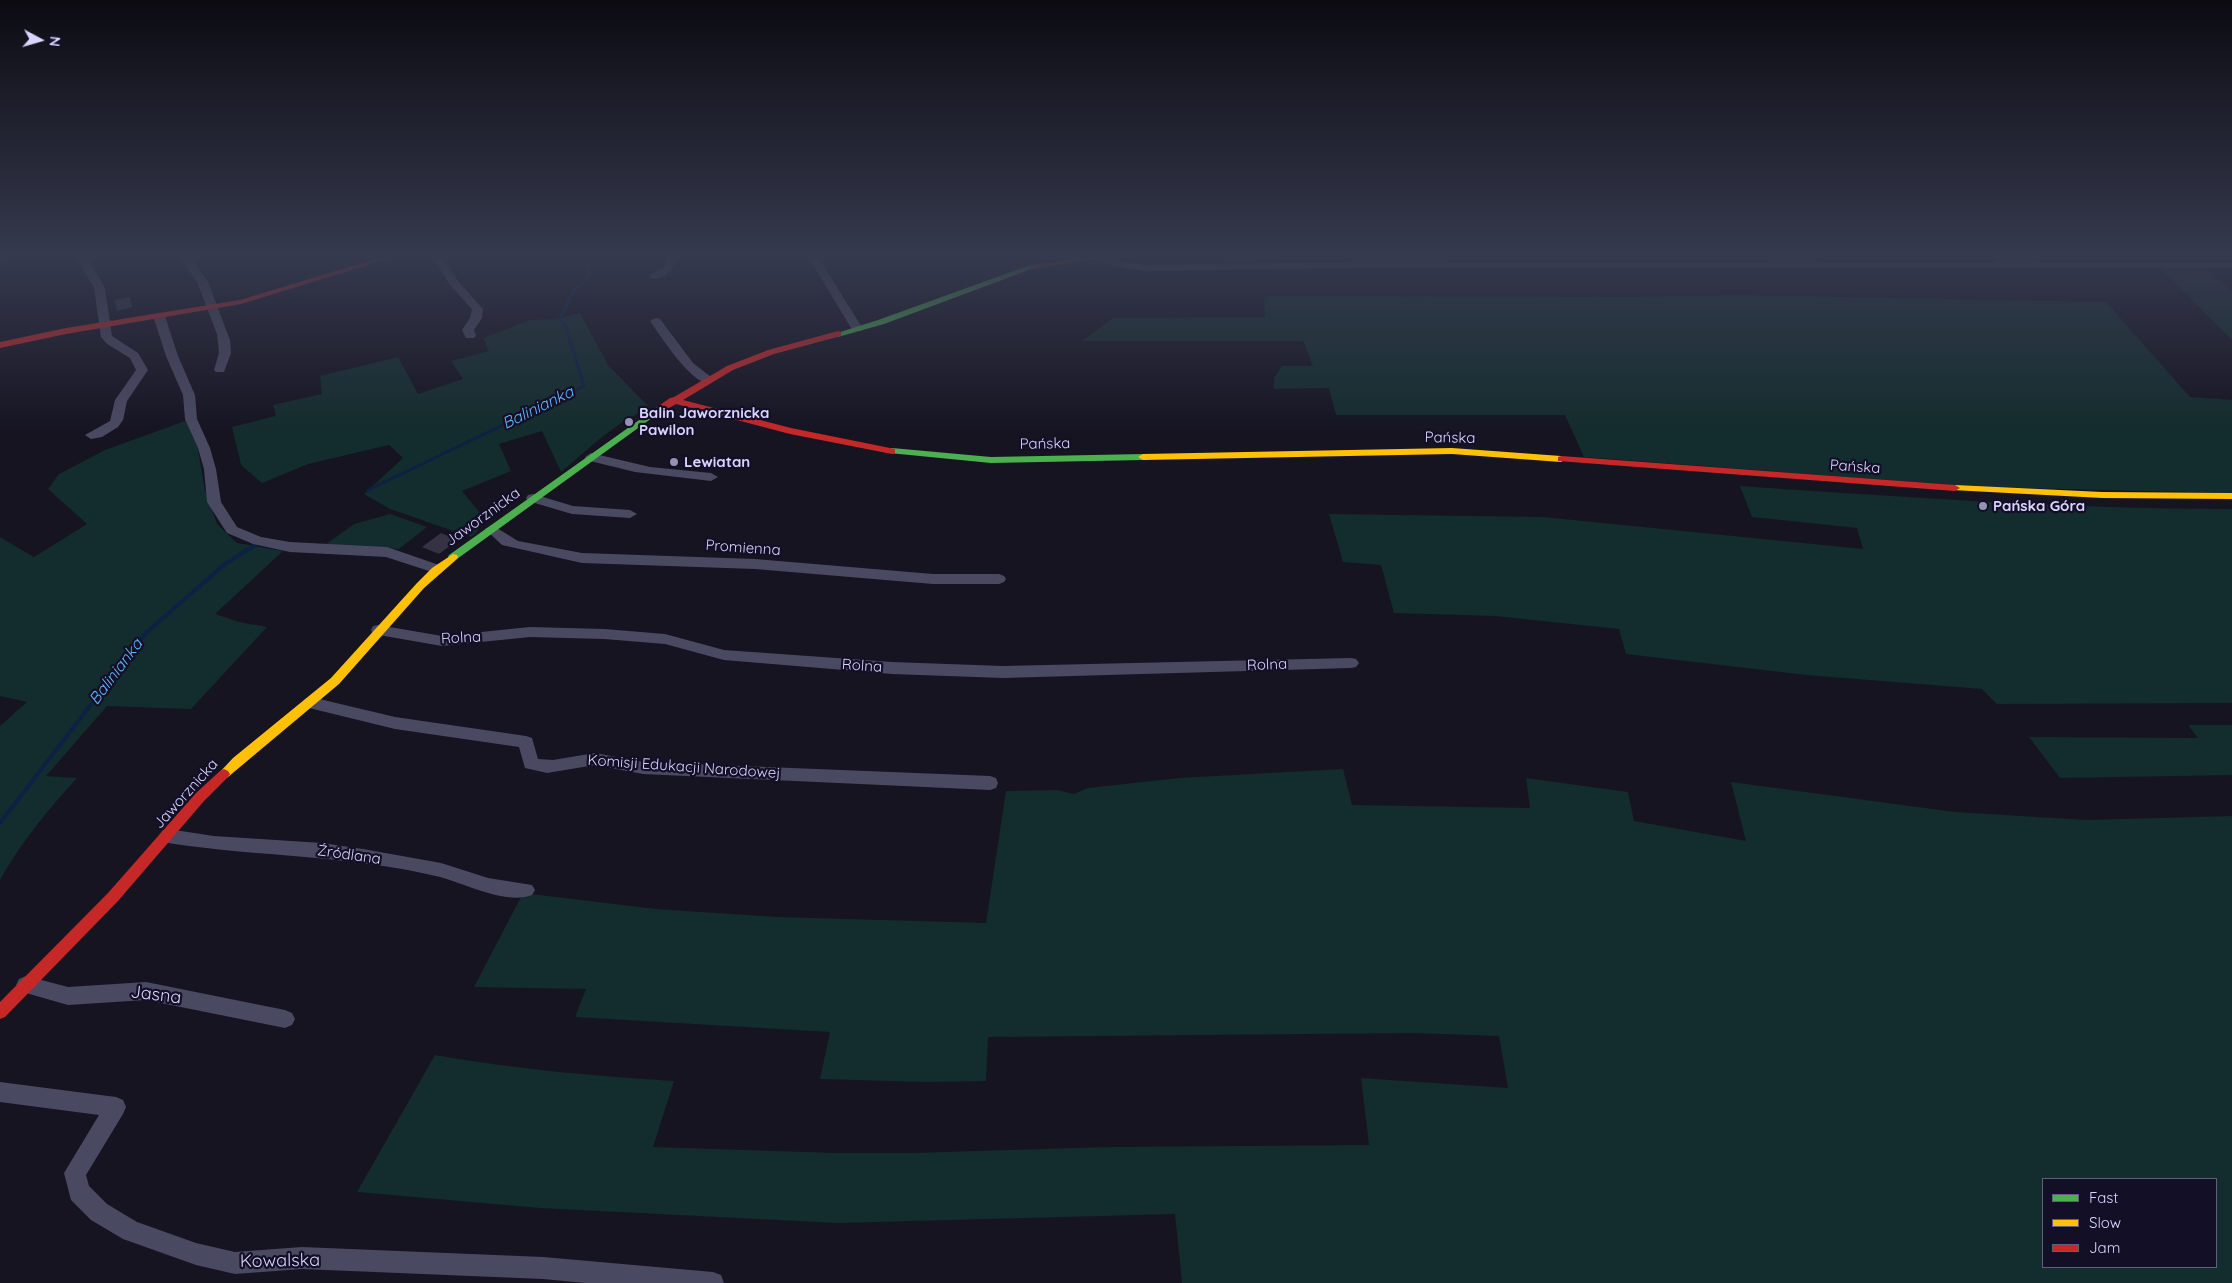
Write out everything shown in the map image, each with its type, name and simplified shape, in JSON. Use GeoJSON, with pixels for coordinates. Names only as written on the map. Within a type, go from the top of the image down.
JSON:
{"type":"FeatureCollection","features":[{"type":"Feature","properties":{"kind":"street"},"geometry":{"type":"LineString","coordinates":[[92,434],[98,434],[114,424],[117,420],[121,400],[129,392],[142,370],[138,358],[133,353],[108,339],[104,325],[104,315]]}},
{"type":"Feature","properties":{"kind":"street"},"geometry":{"type":"LineString","coordinates":[[0,345],[167,315]]}},
{"type":"Feature","properties":{"kind":"street"},"geometry":{"type":"LineString","coordinates":[[216,315],[226,342],[224,360],[220,370]]}},
{"type":"Feature","properties":{"kind":"street"},"geometry":{"type":"LineString","coordinates":[[470,336],[468,330],[477,315]]}},
{"type":"Feature","properties":{"kind":"street"},"geometry":{"type":"LineString","coordinates":[[848,315],[857,329]]}},
{"type":"Feature","properties":{"kind":"street","name":"Jaworznicka"},"geometry":{"type":"LineString","coordinates":[[0,1012],[113,897],[200,797],[231,767],[311,703],[354,661],[406,597],[436,569],[672,400],[707,380],[744,362],[771,352],[857,329],[900,315]]}},
{"type":"Feature","properties":{"kind":"street"},"geometry":{"type":"LineString","coordinates":[[159,316],[172,356],[189,395],[191,419],[204,448],[210,469],[214,502],[232,530],[261,542],[290,547],[387,552],[436,569]]}},
{"type":"Feature","properties":{"kind":"street"},"geometry":{"type":"LineString","coordinates":[[656,321],[689,365],[707,380]]}},
{"type":"Feature","properties":{"kind":"street","name":"Pańska"},"geometry":{"type":"LineString","coordinates":[[672,400],[728,416],[840,441],[946,459],[991,460],[1452,452],[1970,490],[2102,495],[2232,496]]}},
{"type":"Feature","properties":{"kind":"street"},"geometry":{"type":"LineString","coordinates":[[591,457],[616,465],[654,472],[711,477]]}},
{"type":"Feature","properties":{"kind":"street"},"geometry":{"type":"LineString","coordinates":[[533,498],[572,510],[630,514]]}},
{"type":"Feature","properties":{"kind":"street","name":"Promienna"},"geometry":{"type":"LineString","coordinates":[[492,529],[507,542],[516,545],[582,558],[746,564],[934,579],[999,579]]}},
{"type":"Feature","properties":{"kind":"street","name":"Rolna"},"geometry":{"type":"LineString","coordinates":[[378,630],[442,641],[530,632],[604,634],[665,639],[724,655],[892,668],[994,672],[1351,662]]}},
{"type":"Feature","properties":{"kind":"street","name":"Komisji Edukacji Narodowej"},"geometry":{"type":"LineString","coordinates":[[311,703],[395,723],[526,742],[530,763],[540,767],[554,767],[589,759],[643,768],[990,783]]}},
{"type":"Feature","properties":{"kind":"street","name":"Źródlana"},"geometry":{"type":"LineString","coordinates":[[168,836],[214,843],[322,850],[363,856],[440,870],[488,886],[526,890]]}},
{"type":"Feature","properties":{"kind":"street","name":"Jasna"},"geometry":{"type":"LineString","coordinates":[[26,985],[50,993],[69,996],[125,990],[146,991],[286,1019]]}},
{"type":"Feature","properties":{"kind":"street","name":"Kowalska"},"geometry":{"type":"LineString","coordinates":[[0,1092],[116,1107],[75,1173],[79,1192],[100,1212],[131,1231],[196,1254],[235,1263],[302,1258],[543,1268],[713,1283]]}},
{"type":"Feature","properties":{"kind":"green space"},"geometry":{"type":"Polygon","coordinates":[[[581,315],[608,365],[650,408],[626,420],[561,472],[542,431],[499,444],[511,471],[462,491],[480,513],[465,524],[479,530],[471,537],[390,509],[364,494],[403,458],[389,445],[308,464],[262,483],[241,465],[232,427],[276,416],[273,405],[322,394],[320,376],[398,357],[418,394],[463,379],[451,361],[489,351],[483,338],[530,320],[556,319],[581,315]]]}},
{"type":"Feature","properties":{"kind":"green space"},"geometry":{"type":"Polygon","coordinates":[[[1265,315],[2117,315],[2190,397],[2232,400],[2232,493],[1977,487],[1584,457],[1565,415],[1336,415],[1329,388],[1274,389],[1274,378],[1282,366],[1313,366],[1303,341],[1082,341],[1113,318],[1265,317],[1265,315]]]}},
{"type":"Feature","properties":{"kind":"green space"},"geometry":{"type":"Polygon","coordinates":[[[2207,315],[2232,315],[2232,340],[2207,315]]]}},
{"type":"Feature","properties":{"kind":"green space"},"geometry":{"type":"Polygon","coordinates":[[[188,420],[198,449],[205,491],[217,524],[237,543],[283,551],[215,614],[239,622],[267,627],[191,709],[107,706],[46,776],[77,778],[36,827],[0,880],[0,726],[27,702],[0,696],[0,537],[34,557],[87,524],[48,489],[59,474],[105,450],[188,420]]]}},
{"type":"Feature","properties":{"kind":"green space"},"geometry":{"type":"Polygon","coordinates":[[[1740,486],[2048,505],[2232,509],[2232,703],[1997,704],[1982,689],[1806,675],[1626,654],[1619,629],[1495,616],[1394,613],[1381,565],[1343,562],[1329,514],[1543,517],[1863,549],[1857,528],[1752,517],[1740,486]]]}},
{"type":"Feature","properties":{"kind":"green space"},"geometry":{"type":"Polygon","coordinates":[[[390,514],[427,527],[399,549],[325,545],[354,524],[390,514]]]}},
{"type":"Feature","properties":{"kind":"green space"},"geometry":{"type":"Polygon","coordinates":[[[2188,725],[2232,725],[2232,775],[2060,778],[2029,737],[2198,738],[2188,725]]]}},
{"type":"Feature","properties":{"kind":"green space"},"geometry":{"type":"Polygon","coordinates":[[[1343,769],[1352,805],[1530,808],[1526,778],[1628,792],[1634,821],[1746,841],[1731,782],[1955,812],[2087,820],[2232,816],[2232,1283],[1182,1283],[1175,1214],[838,1223],[540,1208],[357,1192],[435,1055],[554,1071],[674,1081],[653,1147],[834,1153],[913,1153],[1110,1147],[1369,1145],[1361,1078],[1508,1088],[1499,1036],[1414,1033],[988,1037],[986,1081],[928,1082],[820,1079],[830,1032],[575,1017],[586,989],[474,987],[523,893],[656,909],[778,917],[986,923],[1006,791],[1057,790],[1074,794],[1088,788],[1179,778],[1343,769]]]}},
{"type":"Feature","properties":{"kind":"building"},"geometry":{"type":"Polygon","coordinates":[[[441,533],[458,540],[439,554],[422,547],[441,533]]]}},
{"type":"Feature","properties":{"kind":"waterway","name":"Balinianka"},"geometry":{"type":"LineString","coordinates":[[368,490],[584,386],[566,327],[559,319],[561,315]]}},
{"type":"Feature","properties":{"kind":"waterway","name":"Balinianka"},"geometry":{"type":"LineString","coordinates":[[0,823],[146,633],[225,564],[255,545]]}},
{"type":"Feature","properties":{"kind":"traffic: fast"},"geometry":{"type":"LineString","coordinates":[[838,334],[901,315]]}},
{"type":"Feature","properties":{"kind":"traffic: fast"},"geometry":{"type":"LineString","coordinates":[[453,557],[649,416]]}},
{"type":"Feature","properties":{"kind":"traffic: fast"},"geometry":{"type":"LineString","coordinates":[[892,451],[991,460],[1143,457]]}},
{"type":"Feature","properties":{"kind":"traffic: slow"},"geometry":{"type":"LineString","coordinates":[[1143,457],[1452,451],[1561,459]]}},
{"type":"Feature","properties":{"kind":"traffic: slow"},"geometry":{"type":"LineString","coordinates":[[1955,488],[2102,495],[2232,496]]}},
{"type":"Feature","properties":{"kind":"traffic: slow"},"geometry":{"type":"LineString","coordinates":[[224,774],[335,681],[420,586],[453,557]]}},
{"type":"Feature","properties":{"kind":"traffic: jam"},"geometry":{"type":"LineString","coordinates":[[0,345],[66,331],[163,315]]}},
{"type":"Feature","properties":{"kind":"traffic: jam"},"geometry":{"type":"LineString","coordinates":[[649,416],[730,368],[771,352],[838,334]]}},
{"type":"Feature","properties":{"kind":"traffic: jam"},"geometry":{"type":"LineString","coordinates":[[673,400],[790,431],[892,451]]}},
{"type":"Feature","properties":{"kind":"traffic: jam"},"geometry":{"type":"LineString","coordinates":[[1561,459],[1955,488]]}},
{"type":"Feature","properties":{"kind":"traffic: jam"},"geometry":{"type":"LineString","coordinates":[[0,1012],[113,897],[200,797],[224,774]]}},
{"type":"Feature","properties":{"kind":"place","name":"Balin Jaworznicka Pawilon"},"geometry":{"type":"Point","coordinates":[629,422]}},
{"type":"Feature","properties":{"kind":"place","name":"Lewiatan"},"geometry":{"type":"Point","coordinates":[674,462]}},
{"type":"Feature","properties":{"kind":"place","name":"Pańska Góra"},"geometry":{"type":"Point","coordinates":[1983,506]}}]}
